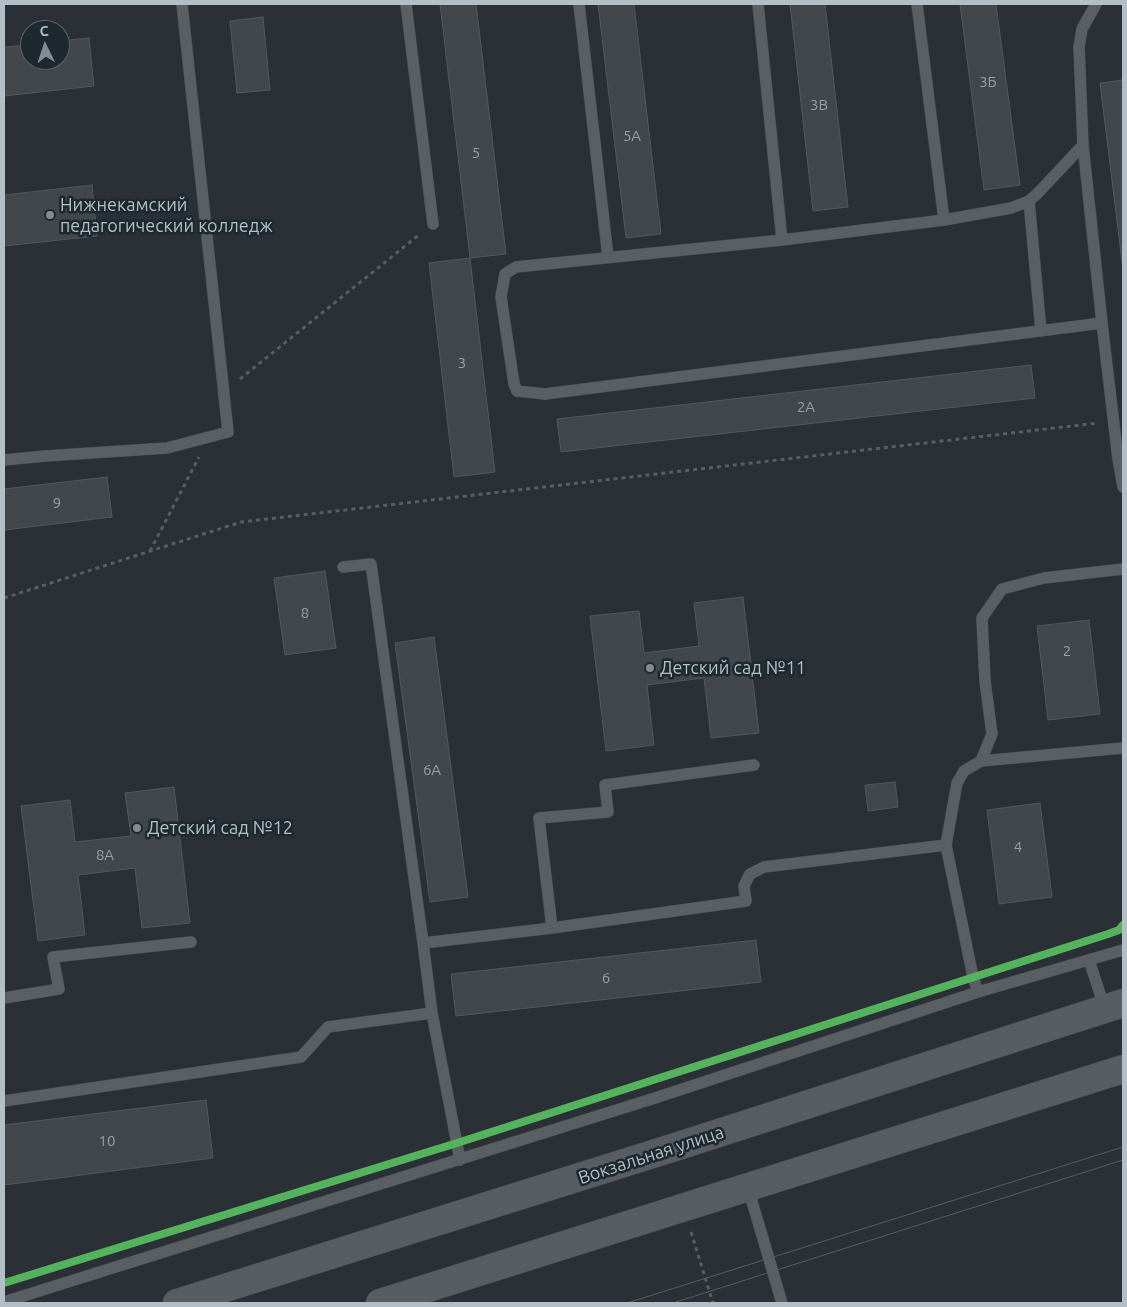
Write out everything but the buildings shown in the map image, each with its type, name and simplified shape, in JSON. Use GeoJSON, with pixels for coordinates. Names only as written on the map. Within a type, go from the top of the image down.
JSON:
{"type":"FeatureCollection","features":[{"type":"Feature","properties":{"kind":"main road","name":"Вокзальная улица"},"geometry":{"type":"LineString","coordinates":[[177,1303],[672,1148],[1114,1006]]}},
{"type":"Feature","properties":{"kind":"main road"},"geometry":{"type":"LineString","coordinates":[[380,1303],[1123,1069]]}},
{"type":"Feature","properties":{"kind":"lane"},"geometry":{"type":"LineString","coordinates":[[4,460],[168,448],[228,432],[182,4]]}},
{"type":"Feature","properties":{"kind":"lane"},"geometry":{"type":"LineString","coordinates":[[406,4],[433,224]]}},
{"type":"Feature","properties":{"kind":"lane"},"geometry":{"type":"LineString","coordinates":[[579,4],[608,257]]}},
{"type":"Feature","properties":{"kind":"lane"},"geometry":{"type":"LineString","coordinates":[[758,4],[782,240]]}},
{"type":"Feature","properties":{"kind":"lane"},"geometry":{"type":"LineString","coordinates":[[917,4],[944,220]]}},
{"type":"Feature","properties":{"kind":"lane"},"geometry":{"type":"LineString","coordinates":[[1096,4],[1082,29],[1079,47],[1083,145],[1113,421],[1123,487]]}},
{"type":"Feature","properties":{"kind":"lane"},"geometry":{"type":"LineString","coordinates":[[1083,145],[1045,187],[1029,201],[1011,208],[944,220],[782,240],[516,267],[505,274],[501,298],[514,384],[517,391],[545,394],[1102,323]]}},
{"type":"Feature","properties":{"kind":"lane"},"geometry":{"type":"LineString","coordinates":[[1029,201],[1041,331]]}},
{"type":"Feature","properties":{"kind":"lane"},"geometry":{"type":"LineString","coordinates":[[343,567],[371,564],[432,1013],[460,1160]]}},
{"type":"Feature","properties":{"kind":"lane"},"geometry":{"type":"LineString","coordinates":[[981,761],[992,734],[985,682],[982,618],[1002,589],[1044,578],[1123,569]]}},
{"type":"Feature","properties":{"kind":"lane"},"geometry":{"type":"LineString","coordinates":[[978,992],[972,977],[946,845],[957,783],[964,771],[981,761],[1123,748]]}},
{"type":"Feature","properties":{"kind":"lane"},"geometry":{"type":"LineString","coordinates":[[552,928],[538,818],[608,812],[605,785],[754,765]]}},
{"type":"Feature","properties":{"kind":"lane"},"geometry":{"type":"LineString","coordinates":[[423,942],[552,928],[746,901],[744,886],[750,874],[764,867],[946,845]]}},
{"type":"Feature","properties":{"kind":"lane"},"geometry":{"type":"LineString","coordinates":[[4,998],[59,989],[53,956],[191,942]]}},
{"type":"Feature","properties":{"kind":"lane"},"geometry":{"type":"LineString","coordinates":[[4,1302],[655,1098],[978,992],[1123,950]]}},
{"type":"Feature","properties":{"kind":"lane"},"geometry":{"type":"LineString","coordinates":[[1088,960],[1114,1006]]}},
{"type":"Feature","properties":{"kind":"lane"},"geometry":{"type":"LineString","coordinates":[[4,1101],[301,1057],[328,1026],[432,1013]]}},
{"type":"Feature","properties":{"kind":"lane"},"geometry":{"type":"LineString","coordinates":[[748,1188],[782,1303]]}},
{"type":"Feature","properties":{"kind":"path"},"geometry":{"type":"LineString","coordinates":[[224,392],[433,224]]}},
{"type":"Feature","properties":{"kind":"path"},"geometry":{"type":"LineString","coordinates":[[4,598],[241,522],[1113,421]]}},
{"type":"Feature","properties":{"kind":"path"},"geometry":{"type":"LineString","coordinates":[[149,552],[210,437]]}},
{"type":"Feature","properties":{"kind":"path"},"geometry":{"type":"LineString","coordinates":[[691,1231],[712,1303]]}},
{"type":"Feature","properties":{"kind":"tram line"},"geometry":{"type":"LineString","coordinates":[[627,1303],[1123,1147]]}},
{"type":"Feature","properties":{"kind":"tram line"},"geometry":{"type":"LineString","coordinates":[[673,1303],[1123,1160]]}},
{"type":"Feature","properties":{"kind":"cycle path"},"geometry":{"type":"LineString","coordinates":[[4,1283],[457,1143],[1108,934],[1119,930],[1123,925]]}},
{"type":"Feature","properties":{"kind":"place","name":"Нижнекамский педагогический колледж"},"geometry":{"type":"Point","coordinates":[50,215]}},
{"type":"Feature","properties":{"kind":"place","name":"Детский сад №11"},"geometry":{"type":"Point","coordinates":[650,668]}},
{"type":"Feature","properties":{"kind":"place","name":"Детский сад №12"},"geometry":{"type":"Point","coordinates":[137,828]}}]}
